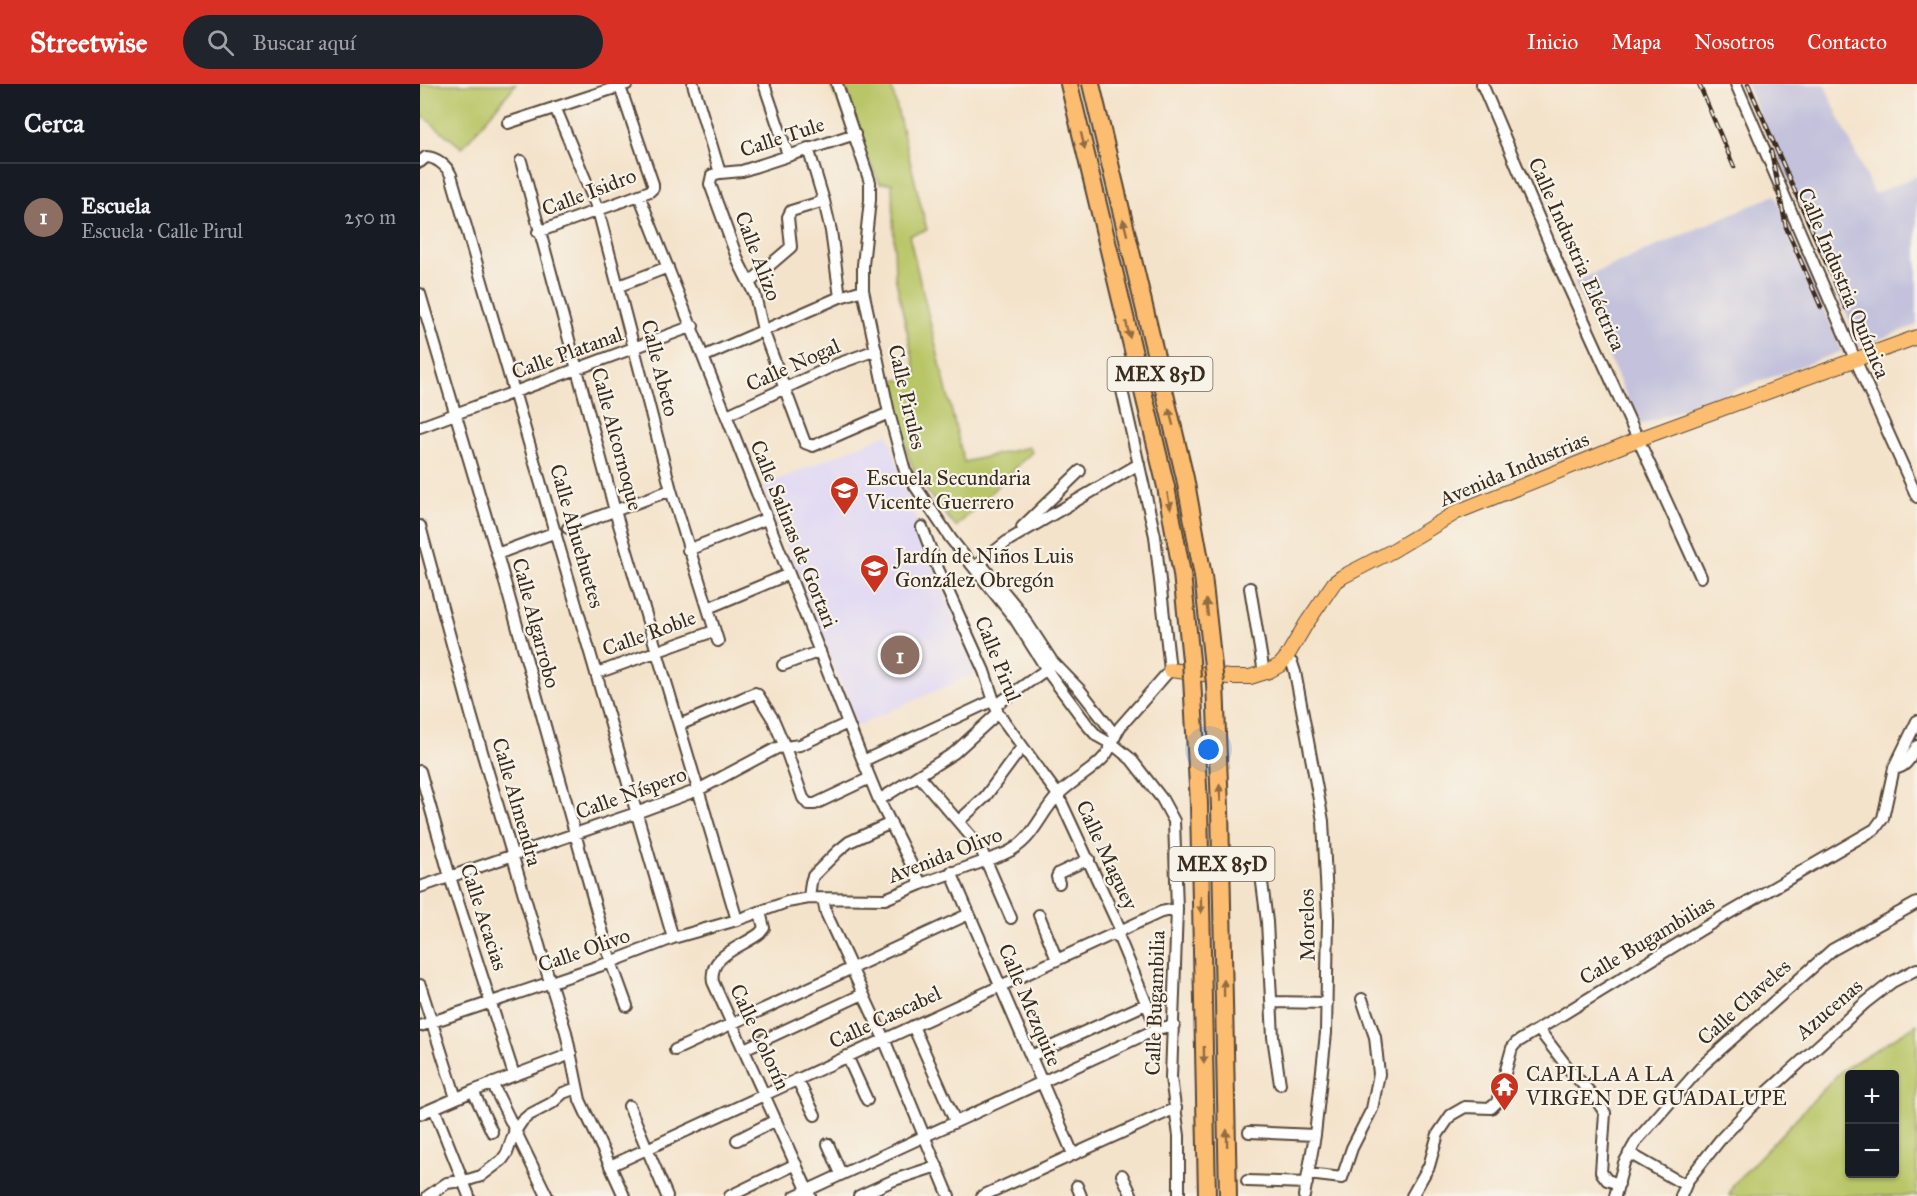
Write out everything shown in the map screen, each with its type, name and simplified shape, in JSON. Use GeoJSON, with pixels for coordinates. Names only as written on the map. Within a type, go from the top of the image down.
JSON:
{"type":"FeatureCollection","features":[{"type":"Feature","properties":{"kind":"highway","name":"MEX 85D"},"geometry":{"type":"LineString","coordinates":[[1069,84],[1166,487],[1182,574],[1191,660],[1199,804],[1207,1196]]}},
{"type":"Feature","properties":{"kind":"highway","name":"MEX 85D"},"geometry":{"type":"LineString","coordinates":[[1091,84],[1185,478],[1203,576],[1214,675],[1220,808],[1228,1196]]}},
{"type":"Feature","properties":{"kind":"main road","name":"Avenida Industrias"},"geometry":{"type":"LineString","coordinates":[[1170,670],[1229,677],[1250,677],[1264,673],[1280,665],[1286,658],[1327,591],[1342,577],[1392,551],[1466,507],[1639,439],[1917,337]]}},
{"type":"Feature","properties":{"kind":"street"},"geometry":{"type":"LineString","coordinates":[[693,84],[720,172]]}},
{"type":"Feature","properties":{"kind":"street"},"geometry":{"type":"LineString","coordinates":[[764,84],[788,155]]}},
{"type":"Feature","properties":{"kind":"street","name":"Calle Pirules"},"geometry":{"type":"LineString","coordinates":[[837,84],[871,188],[862,265],[863,290],[889,413],[901,461],[908,477],[951,539],[977,565],[1089,727],[1097,736],[1112,739],[1131,759],[1170,812]]}},
{"type":"Feature","properties":{"kind":"street","name":"Calle Industria Eléctrica"},"geometry":{"type":"LineString","coordinates":[[1482,84],[1559,266],[1701,577]]}},
{"type":"Feature","properties":{"kind":"street","name":"Calle Industria Química"},"geometry":{"type":"LineString","coordinates":[[1736,84],[1917,497]]}},
{"type":"Feature","properties":{"kind":"street"},"geometry":{"type":"LineString","coordinates":[[508,123],[622,85]]}},
{"type":"Feature","properties":{"kind":"street","name":"Calle Isidro"},"geometry":{"type":"LineString","coordinates":[[538,232],[653,188],[622,85]]}},
{"type":"Feature","properties":{"kind":"street","name":"Calle Abeto"},"geometry":{"type":"LineString","coordinates":[[555,107],[598,210],[636,348],[671,490],[716,636]]}},
{"type":"Feature","properties":{"kind":"street","name":"Calle Tule"},"geometry":{"type":"LineString","coordinates":[[720,172],[742,171],[855,134]]}},
{"type":"Feature","properties":{"kind":"street"},"geometry":{"type":"LineString","coordinates":[[808,148],[831,231],[840,297]]}},
{"type":"Feature","properties":{"kind":"street","name":"Calle Ahuehuetes"},"geometry":{"type":"LineString","coordinates":[[424,160],[445,167],[451,175],[673,938]]}},
{"type":"Feature","properties":{"kind":"street","name":"Calle Alcornoque"},"geometry":{"type":"LineString","coordinates":[[521,161],[538,232],[578,369],[615,511],[737,920]]}},
{"type":"Feature","properties":{"kind":"street","name":"Calle Alizo"},"geometry":{"type":"LineString","coordinates":[[720,172],[712,175],[710,184],[758,307],[764,330],[807,446],[813,446],[889,413]]}},
{"type":"Feature","properties":{"kind":"street","name":"Calle Salinas de Gortari"},"geometry":{"type":"LineString","coordinates":[[639,195],[705,356],[766,519],[863,761],[879,800],[921,884]]}},
{"type":"Feature","properties":{"kind":"street"},"geometry":{"type":"LineString","coordinates":[[749,283],[791,247],[789,213],[793,209],[824,201]]}},
{"type":"Feature","properties":{"kind":"street"},"geometry":{"type":"LineString","coordinates":[[619,286],[668,267]]}},
{"type":"Feature","properties":{"kind":"street"},"geometry":{"type":"LineString","coordinates":[[705,356],[840,297],[863,290]]}},
{"type":"Feature","properties":{"kind":"street","name":"Calle Algarrobo"},"geometry":{"type":"LineString","coordinates":[[420,294],[497,554],[611,962],[627,1006]]}},
{"type":"Feature","properties":{"kind":"street","name":"Calle Platanal"},"geometry":{"type":"LineString","coordinates":[[420,427],[693,326]]}},
{"type":"Feature","properties":{"kind":"street","name":"Calle Nogal"},"geometry":{"type":"LineString","coordinates":[[727,415],[876,350]]}},
{"type":"Feature","properties":{"kind":"street"},"geometry":{"type":"LineString","coordinates":[[1119,377],[1155,536],[1170,670]]}},
{"type":"Feature","properties":{"kind":"street"},"geometry":{"type":"LineString","coordinates":[[1009,540],[1138,465]]}},
{"type":"Feature","properties":{"kind":"street"},"geometry":{"type":"LineString","coordinates":[[1080,471],[1009,540],[977,565],[1002,587],[1053,661],[1080,690],[1112,739]]}},
{"type":"Feature","properties":{"kind":"street"},"geometry":{"type":"LineString","coordinates":[[568,528],[671,490]]}},
{"type":"Feature","properties":{"kind":"street"},"geometry":{"type":"LineString","coordinates":[[688,550],[766,519]]}},
{"type":"Feature","properties":{"kind":"street","name":"Calle Almendra"},"geometry":{"type":"LineString","coordinates":[[420,526],[513,856],[550,983],[559,1006],[577,1088],[586,1115],[624,1196]]}},
{"type":"Feature","properties":{"kind":"street","name":"Calle Pirul"},"geometry":{"type":"LineString","coordinates":[[922,527],[938,569],[984,671],[996,706],[1022,747],[1058,795]]}},
{"type":"Feature","properties":{"kind":"street"},"geometry":{"type":"LineString","coordinates":[[497,554],[556,532]]}},
{"type":"Feature","properties":{"kind":"street"},"geometry":{"type":"LineString","coordinates":[[708,608],[789,574]]}},
{"type":"Feature","properties":{"kind":"street"},"geometry":{"type":"LineString","coordinates":[[1250,588],[1264,673]]}},
{"type":"Feature","properties":{"kind":"street","name":"Calle Roble"},"geometry":{"type":"LineString","coordinates":[[597,673],[716,636]]}},
{"type":"Feature","properties":{"kind":"street"},"geometry":{"type":"LineString","coordinates":[[783,664],[820,651]]}},
{"type":"Feature","properties":{"kind":"street","name":"Morelos"},"geometry":{"type":"LineString","coordinates":[[1286,658],[1292,663],[1295,672],[1325,837],[1328,919],[1326,1032],[1315,1135],[1305,1196]]}},
{"type":"Feature","properties":{"kind":"street"},"geometry":{"type":"LineString","coordinates":[[879,800],[959,749],[996,706],[1047,669]]}},
{"type":"Feature","properties":{"kind":"street","name":"Avenida Olivo"},"geometry":{"type":"LineString","coordinates":[[760,912],[787,902],[809,898],[885,899],[951,872],[1014,850],[1027,839],[1058,795],[1102,759],[1112,739],[1170,670]]}},
{"type":"Feature","properties":{"kind":"street"},"geometry":{"type":"LineString","coordinates":[[679,725],[754,693],[758,695],[773,719],[803,798],[808,804],[815,804],[870,778]]}},
{"type":"Feature","properties":{"kind":"street"},"geometry":{"type":"LineString","coordinates":[[863,761],[996,706]]}},
{"type":"Feature","properties":{"kind":"street","name":"Calle Bugambilias"},"geometry":{"type":"LineString","coordinates":[[1412,1196],[1429,1166],[1438,1134],[1451,1115],[1461,1108],[1494,1106],[1500,1094],[1513,1046],[1707,926],[1875,829],[1883,818],[1894,768],[1917,720]]}},
{"type":"Feature","properties":{"kind":"street","name":"Calle Níspero"},"geometry":{"type":"LineString","coordinates":[[420,887],[575,835],[698,790],[772,751],[800,746],[848,723]]}},
{"type":"Feature","properties":{"kind":"street"},"geometry":{"type":"LineString","coordinates":[[959,821],[985,797],[1022,747]]}},
{"type":"Feature","properties":{"kind":"street"},"geometry":{"type":"LineString","coordinates":[[1894,768],[1905,764],[1917,747]]}},
{"type":"Feature","properties":{"kind":"street","name":"Calle Acacias"},"geometry":{"type":"LineString","coordinates":[[420,771],[450,877],[514,1075]]}},
{"type":"Feature","properties":{"kind":"street"},"geometry":{"type":"LineString","coordinates":[[919,776],[980,847],[1011,918]]}},
{"type":"Feature","properties":{"kind":"street","name":"Calle Maguey"},"geometry":{"type":"LineString","coordinates":[[1058,795],[1089,859],[1156,1029]]}},
{"type":"Feature","properties":{"kind":"street","name":"Calle Bugambilia"},"geometry":{"type":"LineString","coordinates":[[1170,812],[1176,832],[1177,909],[1171,1078],[1179,1136],[1179,1196]]}},
{"type":"Feature","properties":{"kind":"street"},"geometry":{"type":"LineString","coordinates":[[809,898],[813,876],[843,846],[891,823]]}},
{"type":"Feature","properties":{"kind":"street"},"geometry":{"type":"LineString","coordinates":[[1059,883],[1057,877],[1059,873],[1089,859]]}},
{"type":"Feature","properties":{"kind":"street"},"geometry":{"type":"LineString","coordinates":[[1259,859],[1267,922],[1273,1037],[1280,1084]]}},
{"type":"Feature","properties":{"kind":"street","name":"Calle Mezquite"},"geometry":{"type":"LineString","coordinates":[[951,872],[1073,1154]]}},
{"type":"Feature","properties":{"kind":"street"},"geometry":{"type":"LineString","coordinates":[[824,898],[826,913],[884,1039],[949,1196]]}},
{"type":"Feature","properties":{"kind":"street","name":"Calle Claveles"},"geometry":{"type":"LineString","coordinates":[[1615,1196],[1629,1153],[1645,1130],[1703,1065],[1824,956],[1839,945],[1917,903]]}},
{"type":"Feature","properties":{"kind":"street","name":"Calle Cascabel"},"geometry":{"type":"LineString","coordinates":[[610,1166],[1161,912],[1177,909]]}},
{"type":"Feature","properties":{"kind":"street","name":"Calle Olivo"},"geometry":{"type":"LineString","coordinates":[[420,1026],[611,962],[673,938],[760,912]]}},
{"type":"Feature","properties":{"kind":"street","name":"Calle Colorín"},"geometry":{"type":"LineString","coordinates":[[760,912],[764,928],[760,933],[718,960],[712,974],[713,982],[809,1193]]}},
{"type":"Feature","properties":{"kind":"street"},"geometry":{"type":"LineString","coordinates":[[675,1050],[731,1022],[969,914]]}},
{"type":"Feature","properties":{"kind":"street"},"geometry":{"type":"LineString","coordinates":[[1039,915],[1057,960]]}},
{"type":"Feature","properties":{"kind":"street","name":"Azucenas"},"geometry":{"type":"LineString","coordinates":[[1682,1196],[1685,1185],[1720,1140],[1779,1080],[1865,1003],[1892,982],[1917,969]]}},
{"type":"Feature","properties":{"kind":"street"},"geometry":{"type":"LineString","coordinates":[[420,985],[456,1098]]}},
{"type":"Feature","properties":{"kind":"street"},"geometry":{"type":"LineString","coordinates":[[744,1049],[863,994]]}},
{"type":"Feature","properties":{"kind":"street"},"geometry":{"type":"LineString","coordinates":[[1247,1181],[1342,1178],[1352,1148],[1372,1109],[1378,1074],[1375,1036],[1362,999]]}},
{"type":"Feature","properties":{"kind":"street"},"geometry":{"type":"LineString","coordinates":[[1272,1002],[1327,1003]]}},
{"type":"Feature","properties":{"kind":"street"},"geometry":{"type":"LineString","coordinates":[[1030,1056],[1146,1004]]}},
{"type":"Feature","properties":{"kind":"street"},"geometry":{"type":"LineString","coordinates":[[795,1196],[809,1193],[841,1174],[1156,1029],[1174,1025]]}},
{"type":"Feature","properties":{"kind":"street"},"geometry":{"type":"LineString","coordinates":[[913,1026],[956,1121]]}},
{"type":"Feature","properties":{"kind":"street"},"geometry":{"type":"LineString","coordinates":[[1539,1030],[1605,1113],[1606,1127],[1601,1172],[1607,1180],[1619,1184]]}},
{"type":"Feature","properties":{"kind":"street"},"geometry":{"type":"LineString","coordinates":[[420,1114],[492,1083],[571,1054]]}},
{"type":"Feature","properties":{"kind":"street"},"geometry":{"type":"LineString","coordinates":[[847,1056],[867,1101]]}},
{"type":"Feature","properties":{"kind":"street"},"geometry":{"type":"LineString","coordinates":[[797,1079],[815,1115]]}},
{"type":"Feature","properties":{"kind":"street"},"geometry":{"type":"LineString","coordinates":[[492,1083],[547,1196]]}},
{"type":"Feature","properties":{"kind":"street"},"geometry":{"type":"LineString","coordinates":[[428,1196],[447,1183],[481,1176],[502,1160],[516,1130],[529,1115],[563,1093],[577,1088]]}},
{"type":"Feature","properties":{"kind":"street"},"geometry":{"type":"LineString","coordinates":[[472,1091],[492,1132]]}},
{"type":"Feature","properties":{"kind":"street"},"geometry":{"type":"LineString","coordinates":[[629,1106],[667,1196]]}},
{"type":"Feature","properties":{"kind":"street"},"geometry":{"type":"LineString","coordinates":[[434,1108],[469,1196]]}},
{"type":"Feature","properties":{"kind":"street"},"geometry":{"type":"LineString","coordinates":[[982,1196],[1176,1108]]}},
{"type":"Feature","properties":{"kind":"street"},"geometry":{"type":"LineString","coordinates":[[737,1140],[776,1120]]}},
{"type":"Feature","properties":{"kind":"street"},"geometry":{"type":"LineString","coordinates":[[1249,1132],[1315,1135]]}},
{"type":"Feature","properties":{"kind":"street"},"geometry":{"type":"LineString","coordinates":[[828,1144],[841,1174]]}},
{"type":"Feature","properties":{"kind":"street"},"geometry":{"type":"LineString","coordinates":[[1629,1153],[1685,1185]]}},
{"type":"Feature","properties":{"kind":"street"},"geometry":{"type":"LineString","coordinates":[[730,1196],[796,1164]]}},
{"type":"Feature","properties":{"kind":"street"},"geometry":{"type":"LineString","coordinates":[[859,1196],[901,1177],[937,1166]]}},
{"type":"Feature","properties":{"kind":"street"},"geometry":{"type":"LineString","coordinates":[[1122,1175],[1132,1196]]}},
{"type":"Feature","properties":{"kind":"shaded area"},"geometry":{"type":"Polygon","coordinates":[[[1746,84],[1824,84],[1874,194],[1917,176],[1917,325],[1861,346],[1746,84]]]}},
{"type":"Feature","properties":{"kind":"shaded area"},"geometry":{"type":"Polygon","coordinates":[[[1775,195],[1842,351],[1640,425],[1574,282],[1775,195]]]}},
{"type":"Feature","properties":{"kind":"shaded area"},"geometry":{"type":"Polygon","coordinates":[[[888,434],[925,546],[978,672],[857,726],[763,486],[888,434]]]}},
{"type":"Feature","properties":{"kind":"green space"},"geometry":{"type":"Polygon","coordinates":[[[420,84],[516,84],[462,148],[424,117],[420,121],[420,84]]]}},
{"type":"Feature","properties":{"kind":"green space"},"geometry":{"type":"Polygon","coordinates":[[[829,84],[891,84],[927,230],[909,235],[964,462],[1029,447],[1032,452],[956,527],[915,472],[900,423],[893,381],[917,377],[895,276],[892,183],[880,183],[829,84]]]}},
{"type":"Feature","properties":{"kind":"green space"},"geometry":{"type":"Polygon","coordinates":[[[1917,1024],[1917,1196],[1729,1196],[1733,1185],[1842,1070],[1917,1024]]]}},
{"type":"Feature","properties":{"kind":"railway"},"geometry":{"type":"LineString","coordinates":[[1699,84],[1734,167]]}},
{"type":"Feature","properties":{"kind":"railway"},"geometry":{"type":"LineString","coordinates":[[1748,84],[1846,308]]}},
{"type":"Feature","properties":{"kind":"railway"},"geometry":{"type":"LineString","coordinates":[[1771,151],[1786,227],[1821,307]]}},
{"type":"Feature","properties":{"kind":"place","name":"Escuela Secundaria Vicente Guerrero"},"geometry":{"type":"Point","coordinates":[845,516]}},
{"type":"Feature","properties":{"kind":"place","name":"Jardín de Niños Luis González Obregón"},"geometry":{"type":"Point","coordinates":[874,594]}},
{"type":"Feature","properties":{"kind":"place","name":"Escuela"},"geometry":{"type":"Point","coordinates":[900,655]}},
{"type":"Feature","properties":{"kind":"place","name":"CAPILLA A LA VIRGEN DE GUADALUPE"},"geometry":{"type":"Point","coordinates":[1505,1112]}}]}
